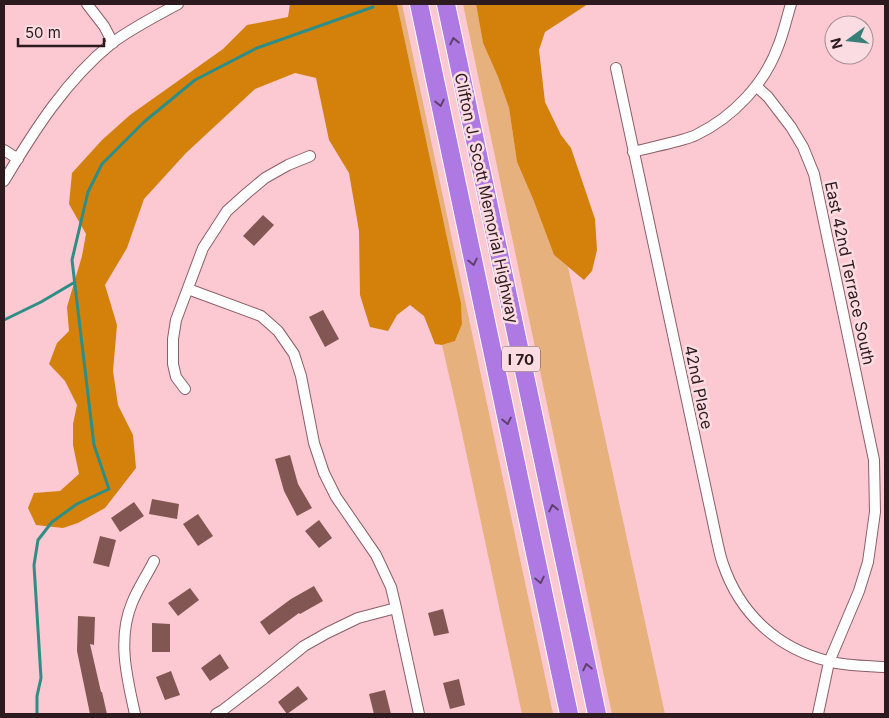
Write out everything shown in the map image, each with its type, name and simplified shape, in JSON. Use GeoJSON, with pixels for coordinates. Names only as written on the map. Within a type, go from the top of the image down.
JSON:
{"type":"FeatureCollection","features":[{"type":"Feature","properties":{"kind":"highway","name":"Clifton J. Scott Memorial Highway"},"geometry":{"type":"LineString","coordinates":[[418,4],[569,714]]}},
{"type":"Feature","properties":{"kind":"highway","name":"Clifton J. Scott Memorial Highway"},"geometry":{"type":"LineString","coordinates":[[446,4],[597,714]]}},
{"type":"Feature","properties":{"kind":"street"},"geometry":{"type":"LineString","coordinates":[[87,4],[104,26],[113,43]]}},
{"type":"Feature","properties":{"kind":"street"},"geometry":{"type":"LineString","coordinates":[[4,181],[62,93],[88,64],[133,29],[178,4]]}},
{"type":"Feature","properties":{"kind":"street"},"geometry":{"type":"LineString","coordinates":[[633,152],[695,136],[725,118],[739,106],[768,68],[779,45],[791,4]]}},
{"type":"Feature","properties":{"kind":"street","name":"42nd Place"},"geometry":{"type":"LineString","coordinates":[[616,68],[722,563],[740,599],[754,618],[784,643],[805,654],[829,662],[885,667]]}},
{"type":"Feature","properties":{"kind":"street","name":"East 42nd Terrace South"},"geometry":{"type":"LineString","coordinates":[[756,86],[768,97],[791,127],[803,147],[814,174],[874,460],[875,512],[868,562],[859,591],[829,662],[818,714]]}},
{"type":"Feature","properties":{"kind":"street"},"geometry":{"type":"LineString","coordinates":[[4,150],[18,159]]}},
{"type":"Feature","properties":{"kind":"street"},"geometry":{"type":"LineString","coordinates":[[185,389],[176,377],[173,364],[173,339],[176,320],[203,248],[227,210],[265,178],[288,165],[310,156]]}},
{"type":"Feature","properties":{"kind":"street"},"geometry":{"type":"LineString","coordinates":[[188,289],[260,316],[278,331],[294,354],[301,376],[314,442],[324,473],[336,497],[376,555],[391,588],[420,714]]}},
{"type":"Feature","properties":{"kind":"street"},"geometry":{"type":"LineString","coordinates":[[135,714],[125,665],[124,631],[132,603],[154,561]]}},
{"type":"Feature","properties":{"kind":"street"},"geometry":{"type":"LineString","coordinates":[[216,714],[304,646],[358,618],[396,608]]}},
{"type":"Feature","properties":{"kind":"shaded area"},"geometry":{"type":"Polygon","coordinates":[[[290,4],[397,4],[461,303],[462,324],[455,341],[442,345],[435,344],[424,316],[410,305],[397,315],[388,331],[370,327],[360,295],[359,231],[349,173],[329,140],[316,78],[295,73],[255,89],[186,153],[144,199],[127,248],[105,285],[117,325],[113,371],[118,405],[133,435],[136,468],[105,508],[78,523],[63,528],[36,525],[28,508],[34,493],[60,491],[79,474],[73,445],[73,424],[77,405],[65,381],[49,364],[57,343],[69,331],[67,307],[82,256],[86,234],[69,204],[72,173],[102,140],[130,115],[223,49],[247,25],[288,17],[290,4]]]}},
{"type":"Feature","properties":{"kind":"shaded area"},"geometry":{"type":"Polygon","coordinates":[[[397,4],[402,4],[553,714],[522,714],[442,345],[455,341],[462,324],[461,303],[397,4]]]}},
{"type":"Feature","properties":{"kind":"shaded area"},"geometry":{"type":"Polygon","coordinates":[[[463,4],[476,4],[483,43],[509,108],[517,162],[554,255],[568,267],[665,714],[612,714],[463,4]]]}},
{"type":"Feature","properties":{"kind":"shaded area"},"geometry":{"type":"Polygon","coordinates":[[[476,4],[588,4],[545,32],[539,50],[545,102],[561,135],[571,148],[595,219],[597,250],[592,271],[584,280],[554,255],[517,162],[509,108],[483,43],[476,4]]]}},
{"type":"Feature","properties":{"kind":"building"},"geometry":{"type":"Polygon","coordinates":[[[263,215],[274,225],[254,246],[243,236],[263,215]]]}},
{"type":"Feature","properties":{"kind":"building"},"geometry":{"type":"Polygon","coordinates":[[[323,310],[339,339],[325,347],[309,317],[323,310]]]}},
{"type":"Feature","properties":{"kind":"building"},"geometry":{"type":"Polygon","coordinates":[[[290,455],[298,484],[312,508],[297,516],[284,491],[275,459],[290,455]]]}},
{"type":"Feature","properties":{"kind":"building"},"geometry":{"type":"Polygon","coordinates":[[[152,499],[179,504],[177,519],[149,514],[152,499]]]}},
{"type":"Feature","properties":{"kind":"building"},"geometry":{"type":"Polygon","coordinates":[[[134,502],[144,516],[120,532],[111,518],[134,502]]]}},
{"type":"Feature","properties":{"kind":"building"},"geometry":{"type":"Polygon","coordinates":[[[198,514],[213,536],[198,546],[183,524],[198,514]]]}},
{"type":"Feature","properties":{"kind":"building"},"geometry":{"type":"Polygon","coordinates":[[[319,520],[332,538],[319,548],[305,531],[319,520]]]}},
{"type":"Feature","properties":{"kind":"building"},"geometry":{"type":"Polygon","coordinates":[[[100,536],[116,540],[109,567],[93,563],[100,536]]]}},
{"type":"Feature","properties":{"kind":"building"},"geometry":{"type":"Polygon","coordinates":[[[314,586],[323,601],[299,613],[269,635],[260,622],[291,599],[314,586]]]}},
{"type":"Feature","properties":{"kind":"building"},"geometry":{"type":"Polygon","coordinates":[[[190,588],[199,600],[178,616],[168,603],[190,588]]]}},
{"type":"Feature","properties":{"kind":"building"},"geometry":{"type":"Polygon","coordinates":[[[443,609],[449,633],[434,636],[428,613],[443,609]]]}},
{"type":"Feature","properties":{"kind":"building"},"geometry":{"type":"Polygon","coordinates":[[[78,616],[95,617],[94,645],[90,644],[107,714],[90,714],[77,651],[78,616]]]}},
{"type":"Feature","properties":{"kind":"building"},"geometry":{"type":"Polygon","coordinates":[[[152,623],[170,624],[170,652],[152,652],[152,623]]]}},
{"type":"Feature","properties":{"kind":"building"},"geometry":{"type":"Polygon","coordinates":[[[220,654],[229,668],[210,681],[201,668],[220,654]]]}},
{"type":"Feature","properties":{"kind":"building"},"geometry":{"type":"Polygon","coordinates":[[[171,671],[180,695],[165,700],[156,677],[171,671]]]}},
{"type":"Feature","properties":{"kind":"building"},"geometry":{"type":"Polygon","coordinates":[[[459,679],[465,705],[450,709],[443,683],[459,679]]]}},
{"type":"Feature","properties":{"kind":"building"},"geometry":{"type":"Polygon","coordinates":[[[298,686],[308,699],[287,714],[278,702],[298,686]]]}},
{"type":"Feature","properties":{"kind":"building"},"geometry":{"type":"Polygon","coordinates":[[[385,690],[391,714],[374,714],[369,694],[385,690]]]}},
{"type":"Feature","properties":{"kind":"waterway"},"geometry":{"type":"LineString","coordinates":[[37,714],[37,696],[41,678],[34,565],[38,540],[52,522],[77,504],[109,489],[94,445],[72,260],[88,192],[102,164],[144,122],[195,80],[257,48],[373,7]]}},
{"type":"Feature","properties":{"kind":"waterway"},"geometry":{"type":"LineString","coordinates":[[4,320],[41,302],[75,282]]}}]}
